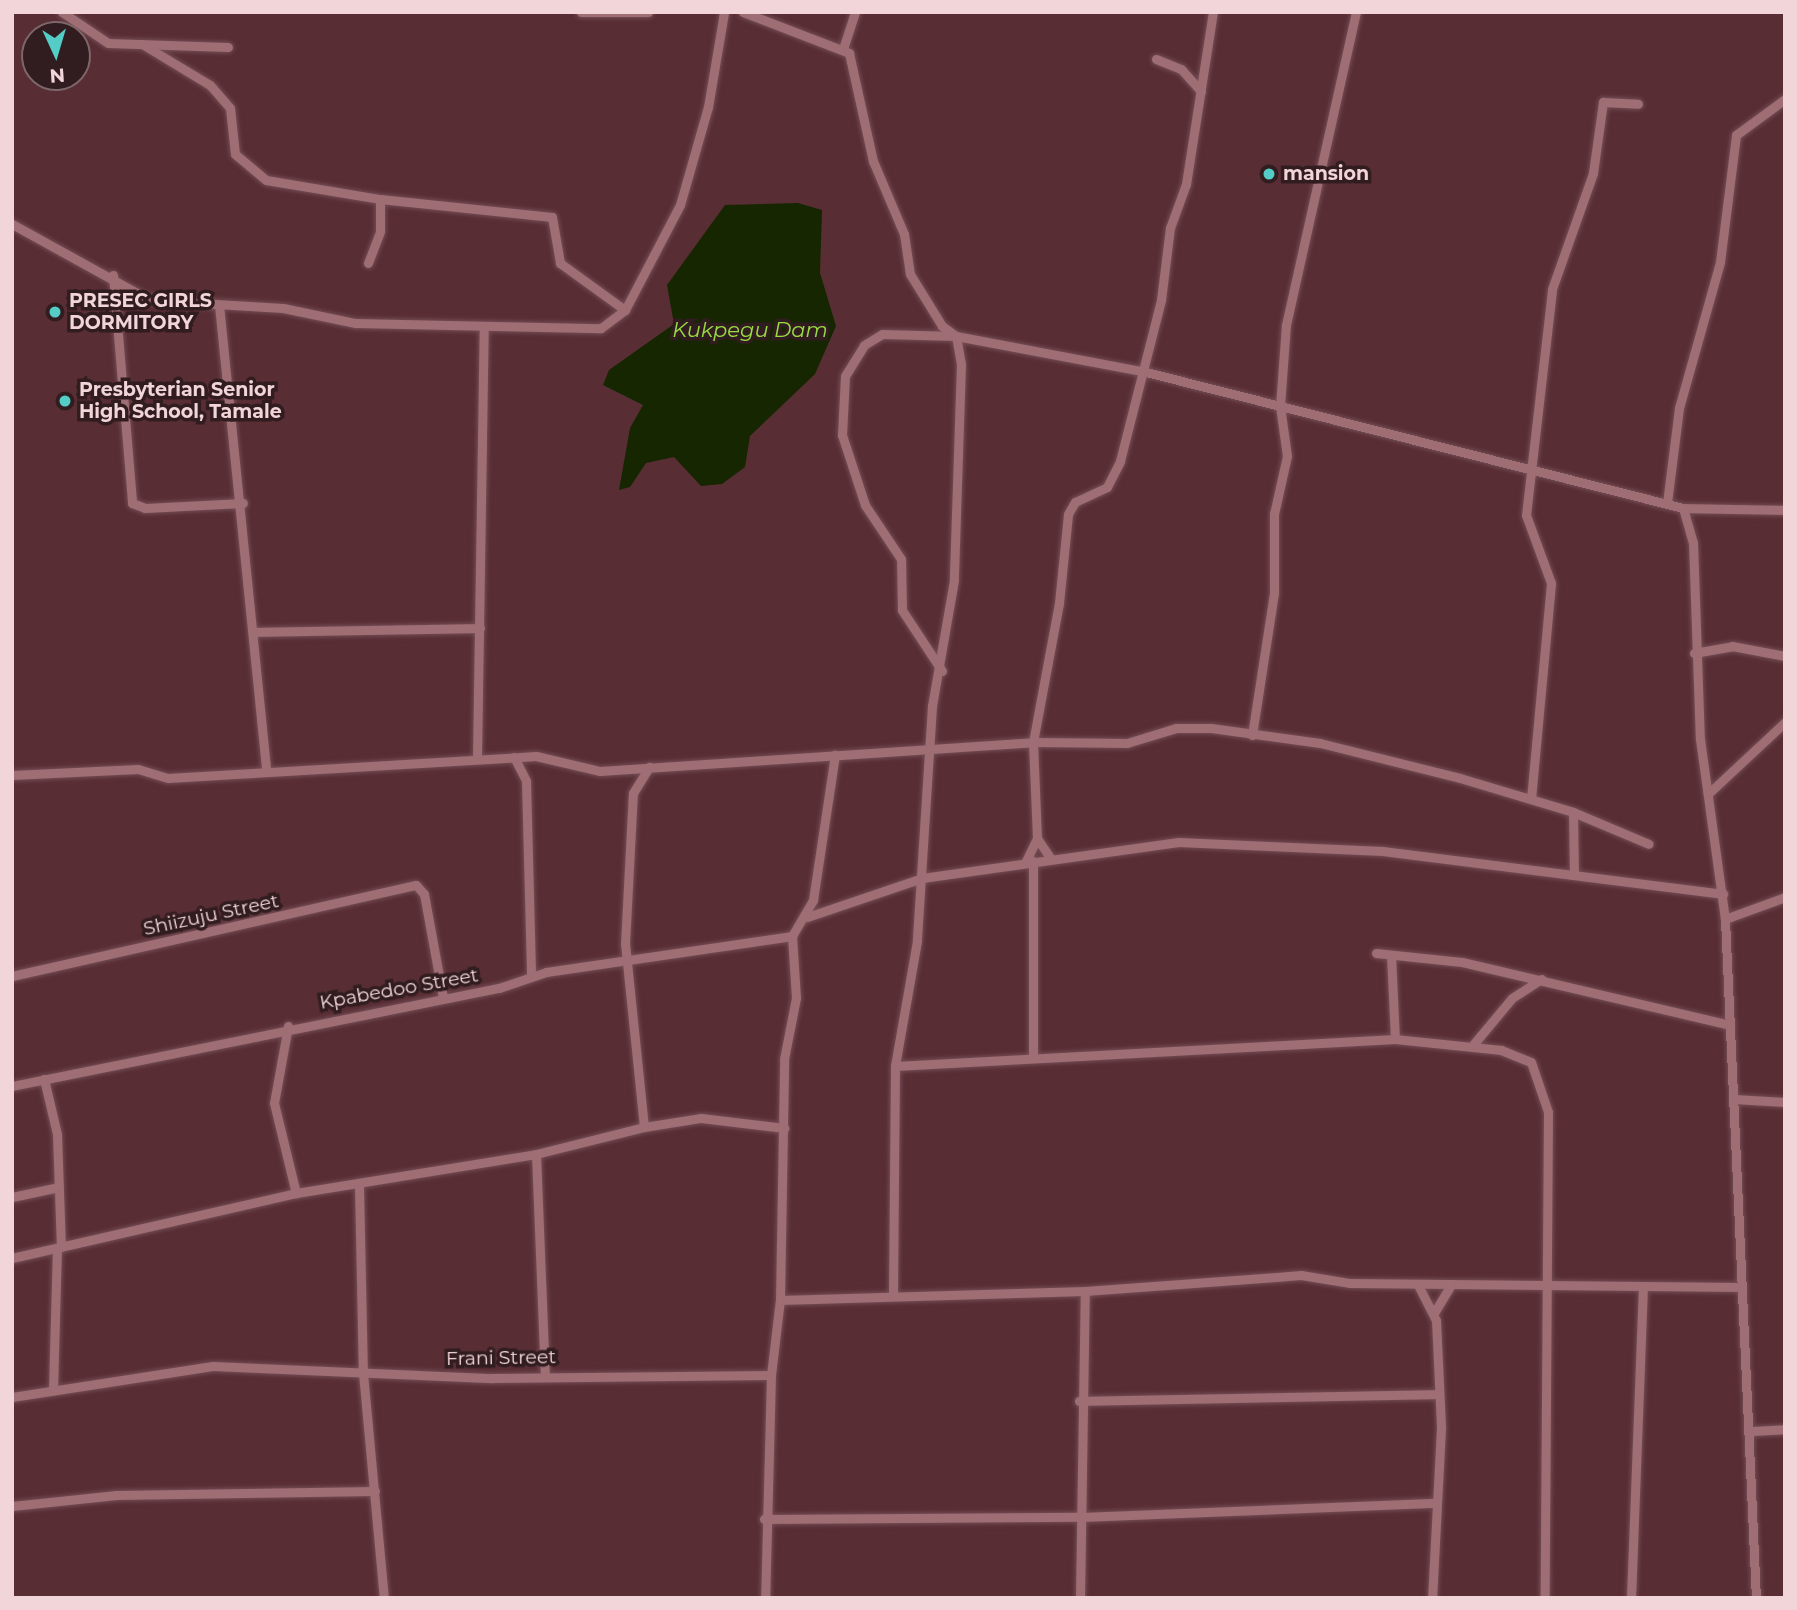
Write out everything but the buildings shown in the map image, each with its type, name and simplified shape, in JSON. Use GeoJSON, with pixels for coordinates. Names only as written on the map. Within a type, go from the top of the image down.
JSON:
{"type":"FeatureCollection","features":[{"type":"Feature","properties":{"kind":"street"},"geometry":{"type":"LineString","coordinates":[[62,12],[108,43],[228,47]]}},
{"type":"Feature","properties":{"kind":"street"},"geometry":{"type":"LineString","coordinates":[[581,12],[648,12]]}},
{"type":"Feature","properties":{"kind":"street"},"geometry":{"type":"LineString","coordinates":[[12,224],[43,245],[113,275],[146,298],[283,308],[355,323],[591,330],[611,324],[625,310],[683,198],[724,12]]}},
{"type":"Feature","properties":{"kind":"street"},"geometry":{"type":"LineString","coordinates":[[743,12],[844,49]]}},
{"type":"Feature","properties":{"kind":"street"},"geometry":{"type":"LineString","coordinates":[[855,12],[844,49],[873,161],[904,234],[912,280],[942,326],[956,336]]}},
{"type":"Feature","properties":{"kind":"street"},"geometry":{"type":"LineString","coordinates":[[1033,1056],[1029,862],[1037,838],[1033,743],[1059,603],[1068,514],[1075,502],[1104,490],[1116,473],[1142,372],[1201,91],[1213,12]]}},
{"type":"Feature","properties":{"kind":"street"},"geometry":{"type":"LineString","coordinates":[[1252,735],[1274,593],[1274,514],[1287,456],[1280,407],[1295,267],[1356,12]]}},
{"type":"Feature","properties":{"kind":"street"},"geometry":{"type":"LineString","coordinates":[[142,44],[217,92],[230,108],[235,155],[266,180],[380,198],[552,216],[560,263],[625,310]]}},
{"type":"Feature","properties":{"kind":"street"},"geometry":{"type":"LineString","coordinates":[[1156,59],[1181,69],[1201,91]]}},
{"type":"Feature","properties":{"kind":"street"},"geometry":{"type":"LineString","coordinates":[[1667,503],[1679,408],[1720,262],[1736,135],[1785,99]]}},
{"type":"Feature","properties":{"kind":"street"},"geometry":{"type":"LineString","coordinates":[[1531,799],[1551,583],[1526,515],[1528,467],[1554,279],[1593,173],[1603,102],[1638,104]]}},
{"type":"Feature","properties":{"kind":"street"},"geometry":{"type":"LineString","coordinates":[[368,263],[380,231],[380,198]]}},
{"type":"Feature","properties":{"kind":"street"},"geometry":{"type":"LineString","coordinates":[[113,275],[132,503],[145,508],[243,503]]}},
{"type":"Feature","properties":{"kind":"street"},"geometry":{"type":"LineString","coordinates":[[219,305],[243,503],[266,768]]}},
{"type":"Feature","properties":{"kind":"street"},"geometry":{"type":"LineString","coordinates":[[477,757],[484,327]]}},
{"type":"Feature","properties":{"kind":"street"},"geometry":{"type":"LineString","coordinates":[[942,671],[902,610],[901,559],[851,476],[841,401],[845,376],[864,345],[881,334],[956,336],[1142,372],[1528,467],[1683,509],[1785,510]]}},
{"type":"Feature","properties":{"kind":"street"},"geometry":{"type":"LineString","coordinates":[[893,1296],[895,1066],[922,878],[932,750],[932,706],[942,671],[954,580],[956,336]]}},
{"type":"Feature","properties":{"kind":"street"},"geometry":{"type":"LineString","coordinates":[[1683,509],[1693,542],[1694,653],[1725,919],[1742,1287],[1752,1431],[1756,1598]]}},
{"type":"Feature","properties":{"kind":"street"},"geometry":{"type":"LineString","coordinates":[[253,632],[480,628]]}},
{"type":"Feature","properties":{"kind":"street"},"geometry":{"type":"LineString","coordinates":[[1694,653],[1732,646],[1785,656]]}},
{"type":"Feature","properties":{"kind":"street"},"geometry":{"type":"LineString","coordinates":[[1710,792],[1785,722]]}},
{"type":"Feature","properties":{"kind":"street"},"geometry":{"type":"LineString","coordinates":[[12,775],[138,769],[168,778],[266,768],[545,756],[589,771],[1033,743],[1142,742],[1193,727],[1361,752],[1573,812],[1649,844]]}},
{"type":"Feature","properties":{"kind":"street"},"geometry":{"type":"LineString","coordinates":[[765,1598],[764,1519],[771,1375],[780,1300],[784,1059],[796,998],[792,936],[807,917],[835,755]]}},
{"type":"Feature","properties":{"kind":"street"},"geometry":{"type":"LineString","coordinates":[[514,757],[526,781],[531,976]]}},
{"type":"Feature","properties":{"kind":"street"},"geometry":{"type":"LineString","coordinates":[[644,1127],[625,964],[630,816],[633,793],[649,767]]}},
{"type":"Feature","properties":{"kind":"street"},"geometry":{"type":"LineString","coordinates":[[1573,812],[1574,874]]}},
{"type":"Feature","properties":{"kind":"street"},"geometry":{"type":"LineString","coordinates":[[1037,838],[1051,859]]}},
{"type":"Feature","properties":{"kind":"street"},"geometry":{"type":"LineString","coordinates":[[807,917],[922,878],[1140,844],[1235,842],[1383,851],[1723,894]]}},
{"type":"Feature","properties":{"kind":"street","name":"Shiizuju Street"},"geometry":{"type":"LineString","coordinates":[[12,976],[416,885],[424,894],[443,998]]}},
{"type":"Feature","properties":{"kind":"street"},"geometry":{"type":"LineString","coordinates":[[1725,919],[1785,897]]}},
{"type":"Feature","properties":{"kind":"street","name":"Kpabedoo Street"},"geometry":{"type":"LineString","coordinates":[[12,1086],[288,1026],[443,998],[531,976],[625,964],[792,936]]}},
{"type":"Feature","properties":{"kind":"street"},"geometry":{"type":"LineString","coordinates":[[1376,953],[1541,979],[1730,1025]]}},
{"type":"Feature","properties":{"kind":"street"},"geometry":{"type":"LineString","coordinates":[[1391,955],[1395,1040]]}},
{"type":"Feature","properties":{"kind":"street"},"geometry":{"type":"LineString","coordinates":[[1472,1046],[1513,998],[1541,979]]}},
{"type":"Feature","properties":{"kind":"street"},"geometry":{"type":"LineString","coordinates":[[288,1026],[274,1103],[296,1193]]}},
{"type":"Feature","properties":{"kind":"street"},"geometry":{"type":"LineString","coordinates":[[895,1066],[1033,1056],[1395,1040],[1472,1046],[1520,1056],[1543,1084],[1547,1288],[1545,1598]]}},
{"type":"Feature","properties":{"kind":"street"},"geometry":{"type":"LineString","coordinates":[[44,1079],[55,1124],[59,1187],[53,1390]]}},
{"type":"Feature","properties":{"kind":"street"},"geometry":{"type":"LineString","coordinates":[[1734,1099],[1785,1102]]}},
{"type":"Feature","properties":{"kind":"street"},"geometry":{"type":"LineString","coordinates":[[12,1258],[296,1193],[359,1186],[536,1154],[644,1127],[701,1118],[784,1128]]}},
{"type":"Feature","properties":{"kind":"street"},"geometry":{"type":"LineString","coordinates":[[536,1154],[545,1376]]}},
{"type":"Feature","properties":{"kind":"street"},"geometry":{"type":"LineString","coordinates":[[359,1186],[363,1373],[384,1598]]}},
{"type":"Feature","properties":{"kind":"street"},"geometry":{"type":"LineString","coordinates":[[12,1197],[59,1187]]}},
{"type":"Feature","properties":{"kind":"street"},"geometry":{"type":"LineString","coordinates":[[780,1300],[1085,1291],[1301,1275],[1450,1286],[1742,1287]]}},
{"type":"Feature","properties":{"kind":"street"},"geometry":{"type":"LineString","coordinates":[[1418,1285],[1434,1313],[1439,1394],[1432,1598]]}},
{"type":"Feature","properties":{"kind":"street"},"geometry":{"type":"LineString","coordinates":[[1434,1313],[1450,1286]]}},
{"type":"Feature","properties":{"kind":"street"},"geometry":{"type":"LineString","coordinates":[[1630,1598],[1643,1288]]}},
{"type":"Feature","properties":{"kind":"street"},"geometry":{"type":"LineString","coordinates":[[1080,1598],[1079,1401],[1085,1291]]}},
{"type":"Feature","properties":{"kind":"street","name":"Frani Street"},"geometry":{"type":"LineString","coordinates":[[12,1397],[213,1366],[363,1373],[545,1376],[771,1375]]}},
{"type":"Feature","properties":{"kind":"street"},"geometry":{"type":"LineString","coordinates":[[1079,1401],[1439,1394]]}},
{"type":"Feature","properties":{"kind":"street"},"geometry":{"type":"LineString","coordinates":[[1752,1431],[1785,1429]]}},
{"type":"Feature","properties":{"kind":"street"},"geometry":{"type":"LineString","coordinates":[[12,1506],[116,1495],[375,1491]]}},
{"type":"Feature","properties":{"kind":"street"},"geometry":{"type":"LineString","coordinates":[[764,1519],[1081,1517],[1437,1503]]}},
{"type":"Feature","properties":{"kind":"water","name":"Kukpegu Dam"},"geometry":{"type":"Polygon","coordinates":[[[798,203],[822,210],[820,273],[836,326],[815,374],[750,436],[745,467],[722,484],[701,486],[674,457],[646,463],[630,487],[619,490],[630,428],[643,405],[603,385],[609,370],[674,324],[667,285],[725,205],[798,203]]]}},
{"type":"Feature","properties":{"kind":"place","name":"mansion"},"geometry":{"type":"Point","coordinates":[1269,174]}},
{"type":"Feature","properties":{"kind":"place","name":"PRESEC GIRLS DORMITORY"},"geometry":{"type":"Point","coordinates":[55,312]}},
{"type":"Feature","properties":{"kind":"place","name":"Presbyterian Senior High School, Tamale"},"geometry":{"type":"Point","coordinates":[65,401]}}]}
